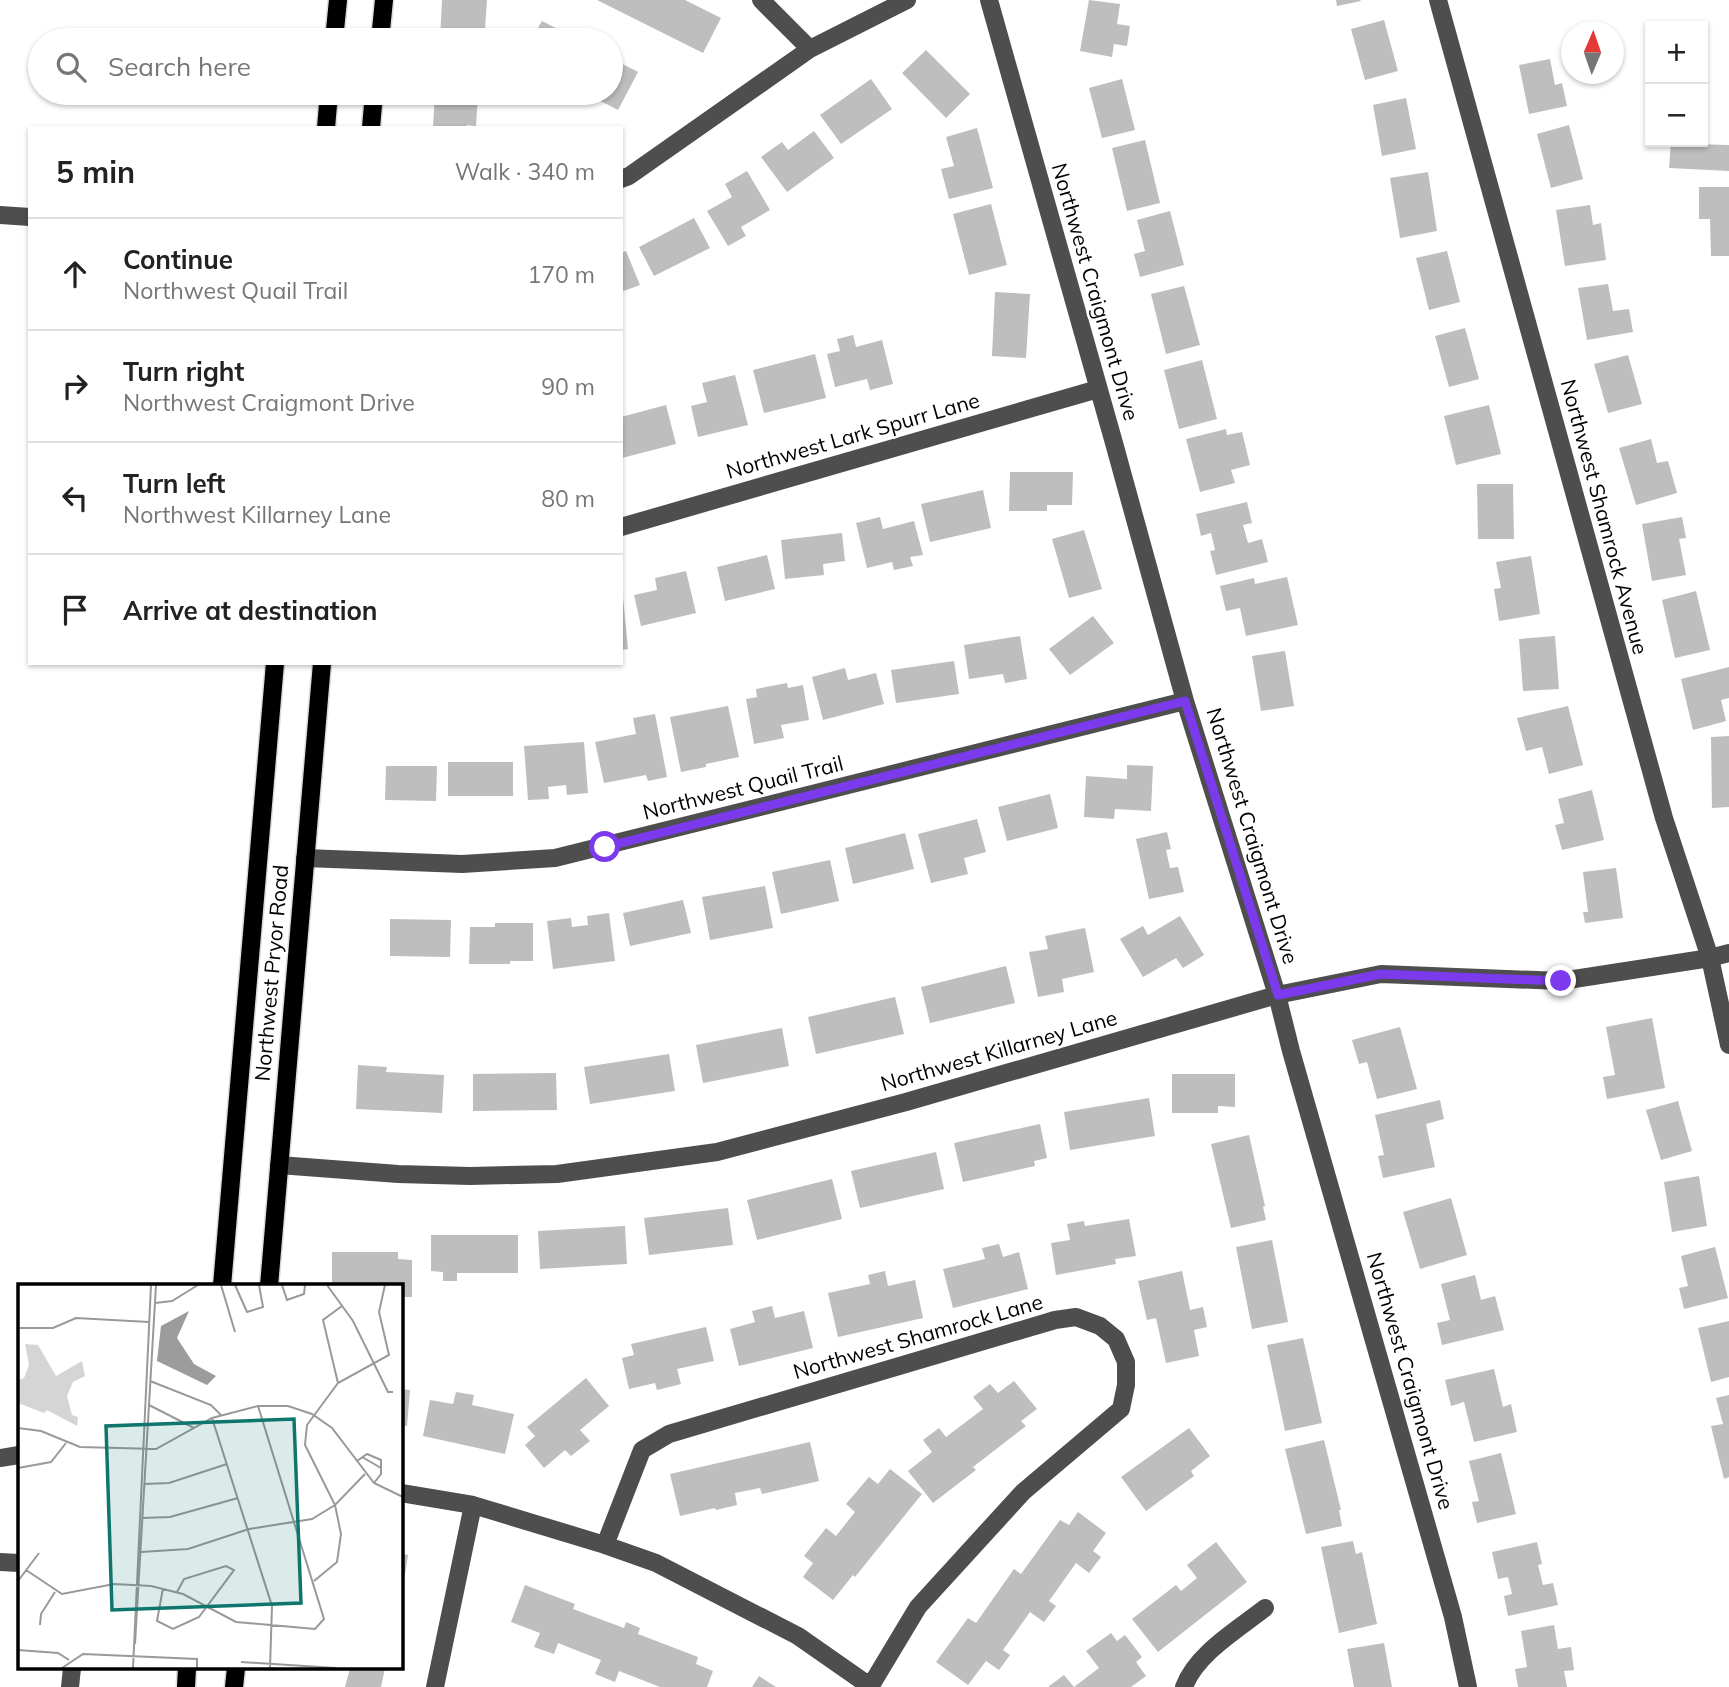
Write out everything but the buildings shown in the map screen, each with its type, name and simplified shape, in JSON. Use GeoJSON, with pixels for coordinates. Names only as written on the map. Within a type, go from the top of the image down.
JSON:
{"type":"FeatureCollection","features":[{"type":"Feature","properties":{"kind":"main road"},"geometry":{"type":"LineString","coordinates":[[335,28],[338,0]]}},
{"type":"Feature","properties":{"kind":"main road"},"geometry":{"type":"LineString","coordinates":[[381,28],[384,0]]}},
{"type":"Feature","properties":{"kind":"main road"},"geometry":{"type":"LineString","coordinates":[[326,126],[328,105]]}},
{"type":"Feature","properties":{"kind":"main road"},"geometry":{"type":"LineString","coordinates":[[371,126],[373,105]]}},
{"type":"Feature","properties":{"kind":"main road","name":"Northwest Pryor Road"},"geometry":{"type":"LineString","coordinates":[[222,1284],[275,665]]}},
{"type":"Feature","properties":{"kind":"main road","name":"Northwest Pryor Road"},"geometry":{"type":"LineString","coordinates":[[268,1284],[322,665]]}},
{"type":"Feature","properties":{"kind":"street"},"geometry":{"type":"LineString","coordinates":[[761,0],[810,50]]}},
{"type":"Feature","properties":{"kind":"street"},"geometry":{"type":"LineString","coordinates":[[624,175],[810,50],[907,0]]}},
{"type":"Feature","properties":{"kind":"street","name":"Northwest Craigmont Drive"},"geometry":{"type":"LineString","coordinates":[[989,0],[1185,701],[1278,995],[1295,1064],[1453,1616],[1468,1687]]}},
{"type":"Feature","properties":{"kind":"street","name":"Northwest Shamrock Avenue"},"geometry":{"type":"LineString","coordinates":[[1438,0],[1664,818],[1710,958],[1729,1045]]}},
{"type":"Feature","properties":{"kind":"street"},"geometry":{"type":"LineString","coordinates":[[0,215],[28,217]]}},
{"type":"Feature","properties":{"kind":"street","name":"Northwest Lark Spurr Lane"},"geometry":{"type":"LineString","coordinates":[[623,526],[1098,389]]}},
{"type":"Feature","properties":{"kind":"street","name":"Northwest Quail Trail"},"geometry":{"type":"LineString","coordinates":[[305,858],[462,864],[555,858],[1185,701]]}},
{"type":"Feature","properties":{"kind":"street","name":"Northwest Killarney Lane"},"geometry":{"type":"LineString","coordinates":[[279,1165],[398,1174],[557,1174],[717,1152],[906,1102],[1278,995],[1381,974],[1561,981],[1729,953]]}},
{"type":"Feature","properties":{"kind":"street","name":"Northwest Shamrock Lane"},"geometry":{"type":"LineString","coordinates":[[604,1545],[642,1450],[669,1433],[1055,1320],[1076,1317],[1100,1326],[1116,1339],[1126,1362],[1126,1385],[1121,1409],[1023,1492],[918,1607],[871,1687]]}},
{"type":"Feature","properties":{"kind":"street"},"geometry":{"type":"LineString","coordinates":[[0,1458],[18,1455]]}},
{"type":"Feature","properties":{"kind":"street"},"geometry":{"type":"LineString","coordinates":[[402,1493],[473,1506],[656,1563],[798,1636],[871,1687]]}},
{"type":"Feature","properties":{"kind":"street"},"geometry":{"type":"LineString","coordinates":[[435,1687],[473,1506]]}},
{"type":"Feature","properties":{"kind":"street"},"geometry":{"type":"LineString","coordinates":[[0,1562],[18,1563]]}},
{"type":"Feature","properties":{"kind":"street"},"geometry":{"type":"LineString","coordinates":[[1184,1687],[1189,1674],[1205,1655],[1265,1608]]}},
{"type":"Feature","properties":{"kind":"route"},"geometry":{"type":"LineString","coordinates":[[605,847],[1185,701],[1278,995],[1381,974],[1561,981]]}}]}
